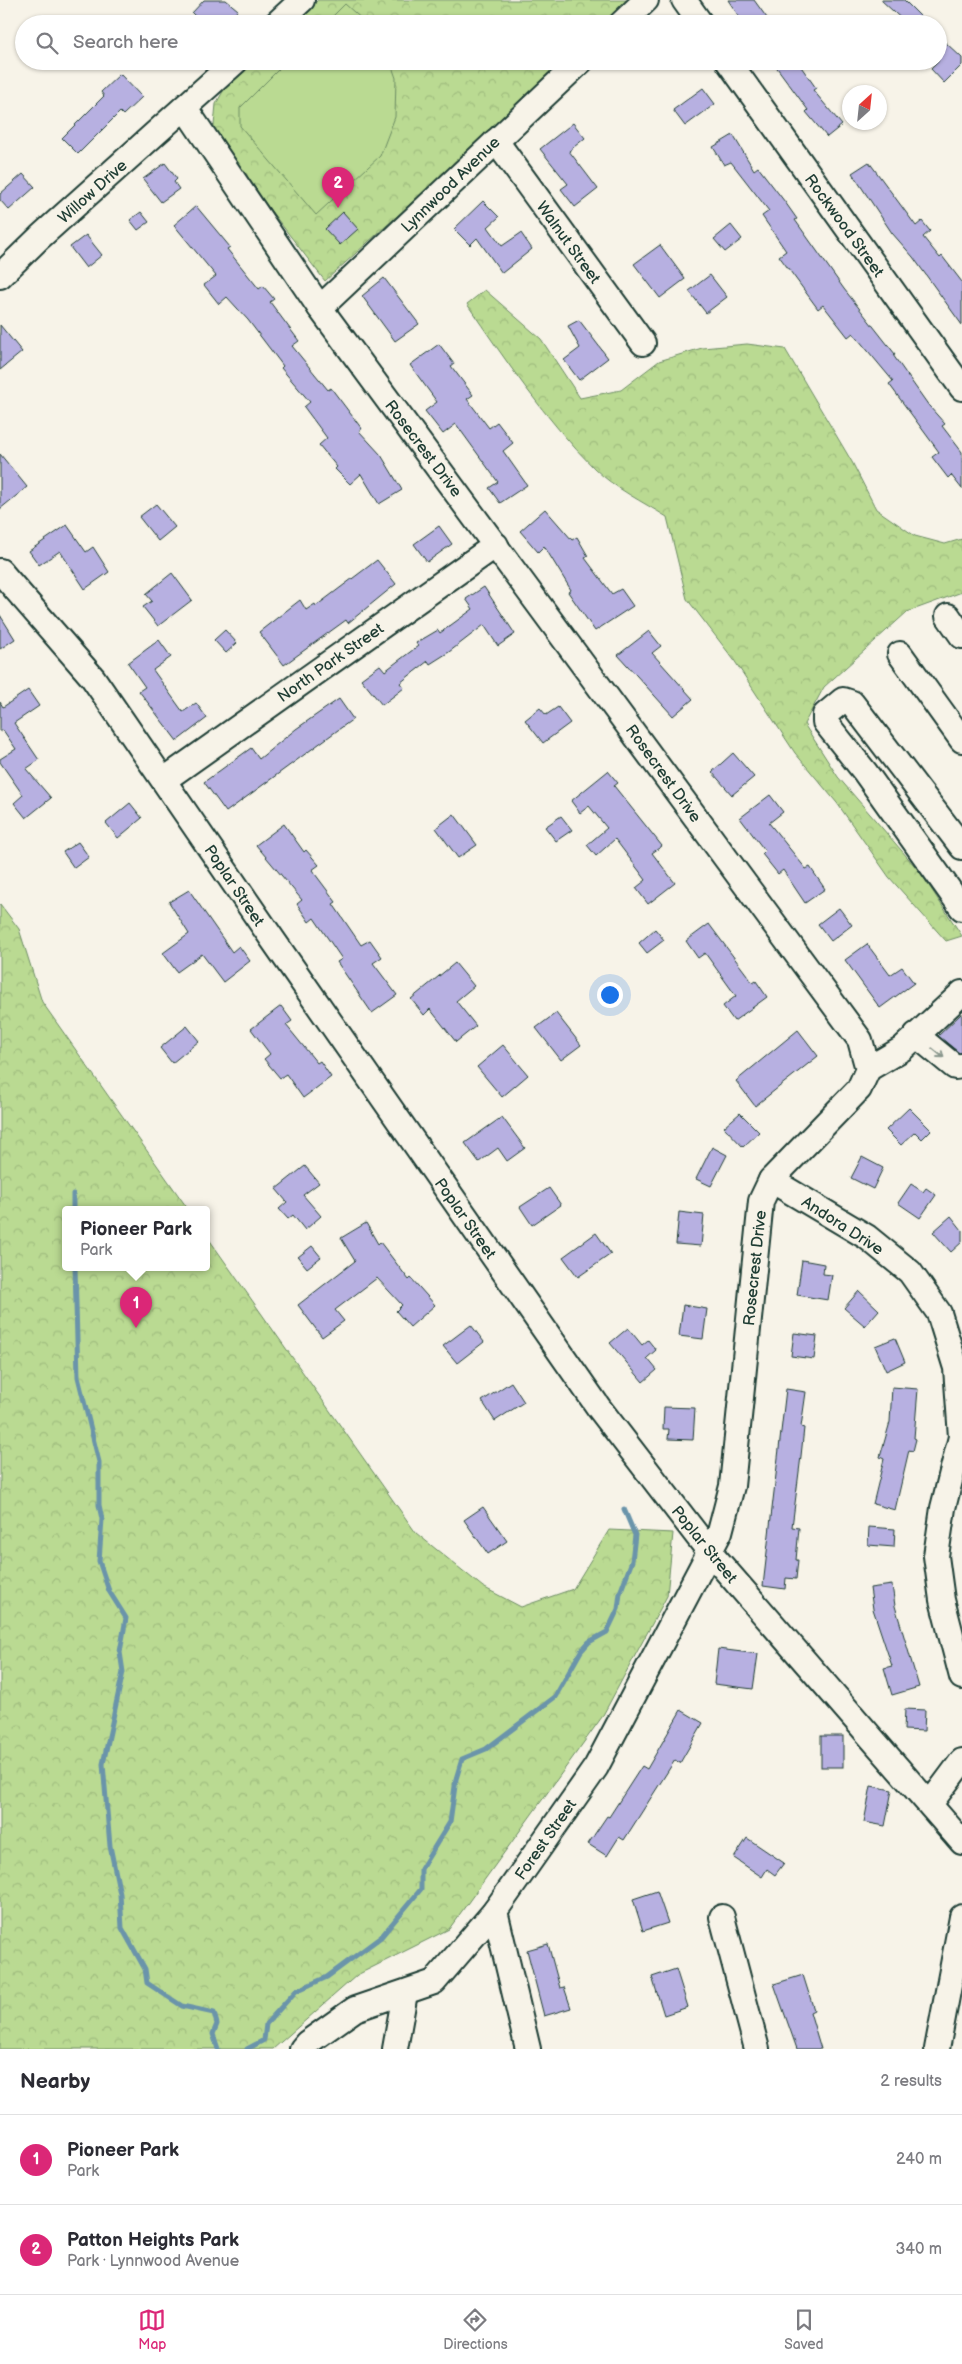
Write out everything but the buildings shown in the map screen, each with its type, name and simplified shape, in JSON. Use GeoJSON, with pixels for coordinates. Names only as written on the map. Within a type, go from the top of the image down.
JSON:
{"type":"FeatureCollection","features":[{"type":"Feature","properties":{"kind":"street"},"geometry":{"type":"LineString","coordinates":[[286,15],[302,0]]}},
{"type":"Feature","properties":{"kind":"street"},"geometry":{"type":"LineString","coordinates":[[630,15],[646,0]]}},
{"type":"Feature","properties":{"kind":"street"},"geometry":{"type":"LineString","coordinates":[[684,0],[695,15]]}},
{"type":"Feature","properties":{"kind":"street"},"geometry":{"type":"LineString","coordinates":[[185,108],[226,70]]}},
{"type":"Feature","properties":{"kind":"street","name":"Lynnwood Avenue"},"geometry":{"type":"LineString","coordinates":[[320,308],[571,70]]}},
{"type":"Feature","properties":{"kind":"street","name":"Rockwood Street"},"geometry":{"type":"LineString","coordinates":[[734,70],[962,388]]}},
{"type":"Feature","properties":{"kind":"street","name":"Willow Drive"},"geometry":{"type":"LineString","coordinates":[[0,276],[40,237],[185,108]]}},
{"type":"Feature","properties":{"kind":"street","name":"Rosecrest Drive"},"geometry":{"type":"LineString","coordinates":[[185,108],[320,308],[860,1040],[868,1069],[859,1089],[771,1180],[761,1201],[732,1486],[720,1532],[709,1551]]}},
{"type":"Feature","properties":{"kind":"street","name":"Walnut Street"},"geometry":{"type":"LineString","coordinates":[[496,141],[643,343]]}},
{"type":"Feature","properties":{"kind":"street","name":"North Park Street"},"geometry":{"type":"LineString","coordinates":[[164,780],[496,545]]}},
{"type":"Feature","properties":{"kind":"street","name":"Poplar Street"},"geometry":{"type":"LineString","coordinates":[[0,571],[93,678],[599,1408],[709,1551],[962,1842]]}},
{"type":"Feature","properties":{"kind":"street"},"geometry":{"type":"LineString","coordinates":[[948,616],[962,636]]}},
{"type":"Feature","properties":{"kind":"street"},"geometry":{"type":"LineString","coordinates":[[900,654],[962,740]]}},
{"type":"Feature","properties":{"kind":"street"},"geometry":{"type":"LineString","coordinates":[[962,847],[852,702],[842,700],[825,715],[825,722],[865,772],[962,908]]}},
{"type":"Feature","properties":{"kind":"street"},"geometry":{"type":"LineString","coordinates":[[868,1069],[902,1049],[962,993]]}},
{"type":"Feature","properties":{"kind":"street"},"geometry":{"type":"LineString","coordinates":[[916,1035],[955,1066],[962,1066]]}},
{"type":"Feature","properties":{"kind":"street","name":"Andora Drive"},"geometry":{"type":"LineString","coordinates":[[771,1180],[867,1237],[910,1272],[939,1313],[956,1368],[961,1437],[943,1508],[936,1556],[942,1600],[962,1677]]}},
{"type":"Feature","properties":{"kind":"street","name":"Forest Street"},"geometry":{"type":"LineString","coordinates":[[302,2049],[307,2043],[355,2010],[434,1982],[495,1911],[596,1767],[709,1551]]}},
{"type":"Feature","properties":{"kind":"street"},"geometry":{"type":"LineString","coordinates":[[930,1804],[962,1761]]}},
{"type":"Feature","properties":{"kind":"street"},"geometry":{"type":"LineString","coordinates":[[495,1911],[528,2049]]}},
{"type":"Feature","properties":{"kind":"street"},"geometry":{"type":"LineString","coordinates":[[722,1917],[757,2049]]}},
{"type":"Feature","properties":{"kind":"street"},"geometry":{"type":"LineString","coordinates":[[937,2049],[962,1917]]}},
{"type":"Feature","properties":{"kind":"street"},"geometry":{"type":"LineString","coordinates":[[395,2049],[405,1993]]}},
{"type":"Feature","properties":{"kind":"green space"},"geometry":{"type":"Polygon","coordinates":[[[318,0],[631,0],[618,15],[302,15],[318,0]]]}},
{"type":"Feature","properties":{"kind":"green space"},"geometry":{"type":"Polygon","coordinates":[[[345,4],[357,15],[334,15],[345,4]]]}},
{"type":"Feature","properties":{"kind":"green space"},"geometry":{"type":"Polygon","coordinates":[[[242,70],[559,70],[325,281],[213,136],[216,104],[227,84],[242,70]]]}},
{"type":"Feature","properties":{"kind":"green space"},"geometry":{"type":"Polygon","coordinates":[[[278,70],[393,70],[396,78],[395,117],[380,156],[316,215],[240,126],[240,108],[278,70]]]}},
{"type":"Feature","properties":{"kind":"green space"},"geometry":{"type":"Polygon","coordinates":[[[485,290],[541,339],[580,398],[621,390],[659,361],[702,348],[747,344],[785,349],[852,462],[876,509],[915,536],[945,544],[962,539],[962,592],[907,612],[824,687],[804,724],[838,777],[920,872],[962,936],[946,941],[889,877],[837,803],[795,753],[734,660],[687,599],[667,517],[602,475],[559,430],[511,368],[467,304],[485,290]]]}},
{"type":"Feature","properties":{"kind":"green space"},"geometry":{"type":"Polygon","coordinates":[[[0,904],[19,929],[42,1002],[186,1206],[62,1206],[62,1271],[210,1271],[210,1241],[416,1533],[483,1587],[521,1607],[573,1589],[609,1530],[673,1533],[667,1596],[602,1717],[449,1929],[357,1975],[273,2049],[0,2049],[0,904]]]}},
{"type":"Feature","properties":{"kind":"waterway"},"geometry":{"type":"LineString","coordinates":[[73,1194],[73,1206]]}},
{"type":"Feature","properties":{"kind":"waterway"},"geometry":{"type":"LineString","coordinates":[[75,1271],[78,1377],[99,1462],[99,1505],[102,1519],[99,1561],[109,1591],[126,1618],[120,1652],[123,1672],[103,1764],[110,1846],[120,1894],[122,1928],[145,1969],[147,1983],[182,2006],[214,2013],[217,2024],[213,2034],[218,2049]]}},
{"type":"Feature","properties":{"kind":"waterway"},"geometry":{"type":"LineString","coordinates":[[247,2049],[264,2040],[266,2024],[296,1991],[327,1977],[381,1937],[421,1889],[421,1869],[450,1822],[456,1779],[462,1759],[486,1749],[555,1697],[581,1651],[589,1642],[607,1632],[618,1609],[620,1593],[632,1561],[635,1535],[624,1509]]}},
{"type":"Feature","properties":{"kind":"place","name":"Patton Heights Park"},"geometry":{"type":"Point","coordinates":[338,208]}},
{"type":"Feature","properties":{"kind":"place","name":"Pioneer Park"},"geometry":{"type":"Point","coordinates":[136,1328]}}]}
